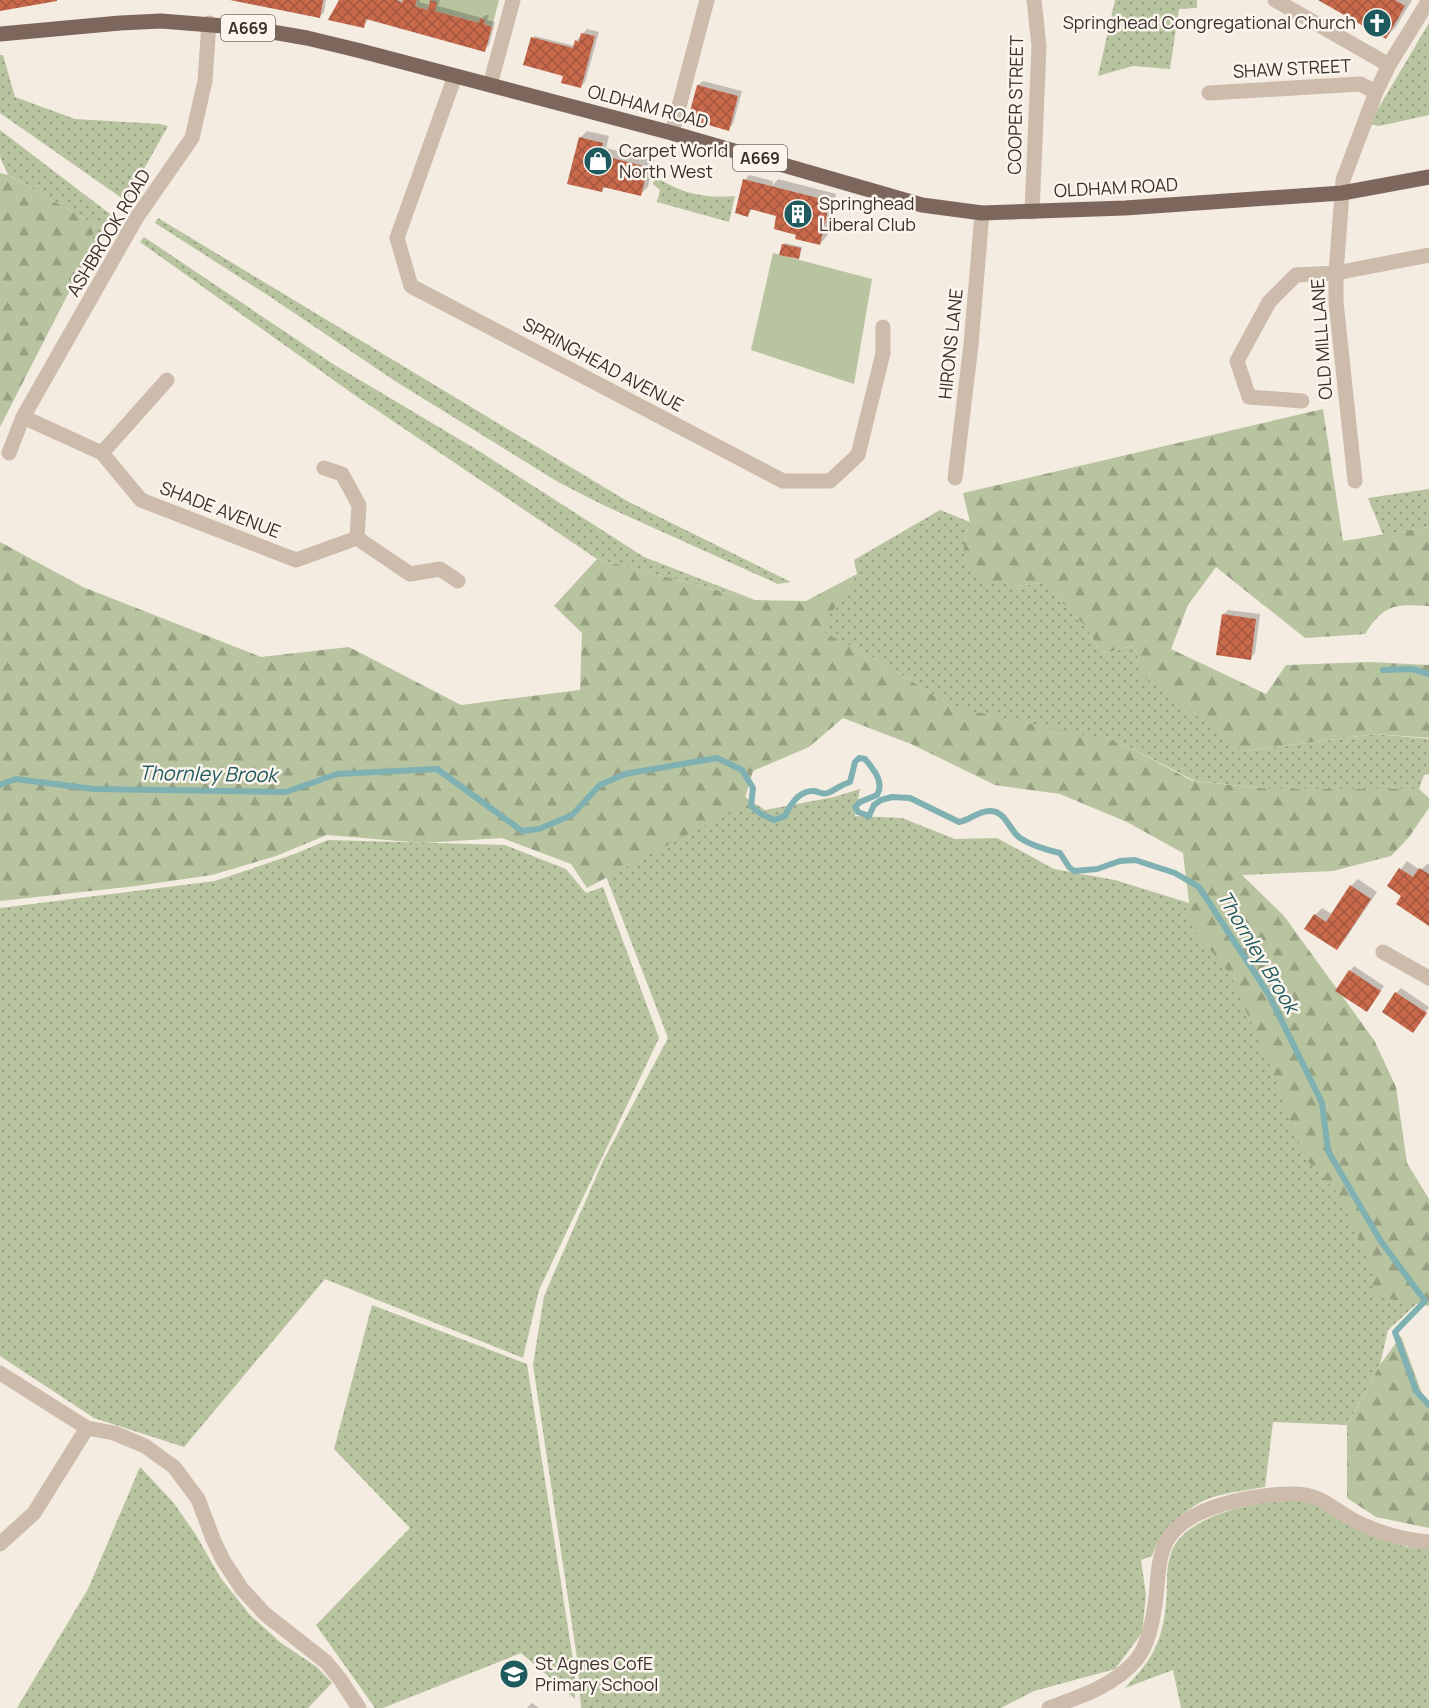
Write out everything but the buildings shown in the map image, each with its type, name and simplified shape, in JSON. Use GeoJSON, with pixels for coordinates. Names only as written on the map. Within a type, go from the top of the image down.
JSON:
{"type":"FeatureCollection","features":[{"type":"Feature","properties":{"kind":"main road","name":"OLDHAM ROAD"},"geometry":{"type":"LineString","coordinates":[[0,34],[161,21],[209,23],[307,38],[672,133],[922,205],[982,213],[1125,208],[1342,193],[1429,177]]}},
{"type":"Feature","properties":{"kind":"street"},"geometry":{"type":"LineString","coordinates":[[490,85],[513,0]]}},
{"type":"Feature","properties":{"kind":"street"},"geometry":{"type":"LineString","coordinates":[[672,133],[705,0]]}},
{"type":"Feature","properties":{"kind":"street","name":"COOPER STREET"},"geometry":{"type":"LineString","coordinates":[[1032,212],[1039,46],[1034,0]]}},
{"type":"Feature","properties":{"kind":"street"},"geometry":{"type":"LineString","coordinates":[[1275,0],[1389,65]]}},
{"type":"Feature","properties":{"kind":"street","name":"OLD MILL LANE"},"geometry":{"type":"LineString","coordinates":[[1355,481],[1336,302],[1342,180],[1376,92],[1389,65],[1429,0]]}},
{"type":"Feature","properties":{"kind":"street","name":"ASHBROOK ROAD"},"geometry":{"type":"LineString","coordinates":[[9,453],[23,417],[137,217],[192,138],[205,81],[209,23]]}},
{"type":"Feature","properties":{"kind":"street","name":"SPRINGHEAD AVENUE"},"geometry":{"type":"LineString","coordinates":[[455,76],[397,238],[411,286],[783,481],[830,481],[858,455],[883,353],[883,327]]}},
{"type":"Feature","properties":{"kind":"street","name":"SHAW STREET"},"geometry":{"type":"LineString","coordinates":[[1209,93],[1360,84],[1376,92]]}},
{"type":"Feature","properties":{"kind":"street","name":"HIRONS LANE"},"geometry":{"type":"LineString","coordinates":[[955,478],[972,342],[982,213]]}},
{"type":"Feature","properties":{"kind":"street"},"geometry":{"type":"LineString","coordinates":[[1302,401],[1249,397],[1237,361],[1269,302],[1296,275],[1336,273],[1429,255]]}},
{"type":"Feature","properties":{"kind":"street"},"geometry":{"type":"LineString","coordinates":[[102,453],[167,380]]}},
{"type":"Feature","properties":{"kind":"street","name":"SHADE AVENUE"},"geometry":{"type":"LineString","coordinates":[[23,417],[102,453],[141,500],[296,560],[357,538]]}},
{"type":"Feature","properties":{"kind":"street"},"geometry":{"type":"LineString","coordinates":[[324,468],[342,474],[359,505],[357,538],[410,574],[440,569],[458,581]]}},
{"type":"Feature","properties":{"kind":"street"},"geometry":{"type":"LineString","coordinates":[[1383,952],[1429,978]]}},
{"type":"Feature","properties":{"kind":"street"},"geometry":{"type":"LineString","coordinates":[[0,1373],[87,1428],[114,1433],[145,1446],[174,1467],[198,1499],[223,1560],[242,1589],[265,1614],[326,1662],[359,1708]]}},
{"type":"Feature","properties":{"kind":"street"},"geometry":{"type":"LineString","coordinates":[[0,1544],[34,1513],[87,1428]]}},
{"type":"Feature","properties":{"kind":"street"},"geometry":{"type":"LineString","coordinates":[[1049,1708],[1102,1686],[1137,1659],[1151,1624],[1162,1554],[1167,1542],[1174,1531],[1211,1508],[1237,1500],[1262,1496],[1295,1494],[1314,1496],[1331,1504],[1357,1522],[1404,1538],[1429,1542]]}},
{"type":"Feature","properties":{"kind":"green space"},"geometry":{"type":"Polygon","coordinates":[[[417,0],[499,0],[492,27],[484,24],[485,20],[480,19],[479,23],[435,11],[430,1],[428,10],[416,6],[417,0]]]}},
{"type":"Feature","properties":{"kind":"green space"},"geometry":{"type":"Polygon","coordinates":[[[1115,0],[1197,0],[1197,8],[1179,9],[1170,69],[1133,66],[1098,76],[1115,0]]]}},
{"type":"Feature","properties":{"kind":"green space"},"geometry":{"type":"Polygon","coordinates":[[[1429,23],[1429,115],[1379,126],[1369,124],[1429,23]]]}},
{"type":"Feature","properties":{"kind":"green space"},"geometry":{"type":"Polygon","coordinates":[[[0,55],[3,55],[15,97],[75,119],[168,126],[126,201],[0,113],[0,55]]]}},
{"type":"Feature","properties":{"kind":"green space"},"geometry":{"type":"Polygon","coordinates":[[[0,130],[114,217],[89,253],[95,225],[8,175],[0,157],[0,130]]]}},
{"type":"Feature","properties":{"kind":"green space"},"geometry":{"type":"Polygon","coordinates":[[[0,173],[8,175],[95,225],[89,253],[0,427],[0,173]]]}},
{"type":"Feature","properties":{"kind":"green space"},"geometry":{"type":"Polygon","coordinates":[[[655,176],[673,187],[693,194],[714,197],[735,196],[729,222],[657,202],[660,190],[653,184],[655,176]]]}},
{"type":"Feature","properties":{"kind":"green space"},"geometry":{"type":"Polygon","coordinates":[[[158,218],[627,501],[791,582],[778,584],[605,506],[558,482],[395,381],[155,223],[158,218]]]}},
{"type":"Feature","properties":{"kind":"green space"},"geometry":{"type":"Polygon","coordinates":[[[144,237],[333,364],[479,451],[644,557],[755,600],[597,559],[353,394],[140,242],[144,237]]]}},
{"type":"Feature","properties":{"kind":"green space"},"geometry":{"type":"Polygon","coordinates":[[[773,253],[872,279],[854,384],[751,350],[773,253]]]}},
{"type":"Feature","properties":{"kind":"green space"},"geometry":{"type":"Polygon","coordinates":[[[1323,409],[1343,541],[1429,527],[1429,606],[1407,605],[1391,608],[1378,617],[1365,634],[1305,638],[1216,567],[1188,605],[1171,649],[1266,694],[1286,665],[1369,662],[1429,665],[1429,738],[1376,734],[1244,751],[1139,673],[1137,653],[1132,646],[1106,653],[1097,647],[1087,628],[1043,583],[1013,586],[984,579],[964,557],[964,541],[970,522],[963,493],[1323,409]]]}},
{"type":"Feature","properties":{"kind":"green space"},"geometry":{"type":"Polygon","coordinates":[[[1429,489],[1429,527],[1383,535],[1368,498],[1429,489]]]}},
{"type":"Feature","properties":{"kind":"green space"},"geometry":{"type":"Polygon","coordinates":[[[940,510],[970,522],[964,541],[1013,586],[1043,583],[1087,628],[1097,647],[1106,653],[1132,646],[1244,751],[1376,734],[1429,739],[1429,774],[1424,775],[1419,789],[1270,789],[1195,781],[1121,743],[1021,732],[952,707],[883,663],[819,630],[857,574],[854,560],[940,510]]]}},
{"type":"Feature","properties":{"kind":"green space"},"geometry":{"type":"Polygon","coordinates":[[[0,542],[83,587],[261,657],[349,647],[461,705],[580,690],[582,633],[554,606],[597,559],[755,600],[806,601],[857,574],[820,630],[883,663],[952,707],[1121,743],[1193,781],[1270,789],[1419,789],[1429,798],[1429,808],[1409,837],[1391,856],[1333,871],[1242,875],[1284,916],[1374,1040],[1396,1087],[1407,1163],[1429,1199],[1429,1306],[1373,1296],[1373,1269],[1339,1195],[1304,1157],[1271,1068],[1231,976],[1192,927],[1183,853],[1127,822],[1060,794],[995,785],[911,744],[843,718],[809,747],[753,771],[743,805],[587,888],[571,864],[502,838],[423,843],[327,835],[276,856],[212,875],[0,901],[0,542]]]}},
{"type":"Feature","properties":{"kind":"green space"},"geometry":{"type":"Polygon","coordinates":[[[717,779],[765,810],[834,797],[860,789],[855,816],[902,818],[955,839],[997,838],[1054,869],[1115,880],[1260,925],[1422,1299],[1388,1330],[1380,1365],[1347,1425],[1273,1422],[1265,1487],[1217,1496],[1201,1502],[1167,1529],[1152,1556],[1141,1560],[1146,1595],[1142,1633],[1115,1669],[1034,1691],[1001,1708],[581,1708],[577,1658],[533,1365],[544,1296],[603,1161],[668,1038],[591,837],[717,779]]]}},
{"type":"Feature","properties":{"kind":"green space"},"geometry":{"type":"Polygon","coordinates":[[[328,840],[505,845],[566,869],[586,893],[603,887],[659,1038],[539,1290],[523,1358],[325,1279],[184,1447],[94,1418],[0,1356],[0,908],[215,881],[292,855],[328,840]]]}},
{"type":"Feature","properties":{"kind":"green space"},"geometry":{"type":"Polygon","coordinates":[[[372,1305],[527,1364],[575,1673],[575,1699],[521,1653],[383,1708],[375,1708],[316,1625],[410,1528],[334,1449],[372,1305]]]}},
{"type":"Feature","properties":{"kind":"green space"},"geometry":{"type":"Polygon","coordinates":[[[1401,1336],[1424,1399],[1429,1404],[1429,1528],[1376,1517],[1347,1498],[1347,1425],[1380,1365],[1401,1336]]]}},
{"type":"Feature","properties":{"kind":"green space"},"geometry":{"type":"Polygon","coordinates":[[[140,1467],[173,1502],[196,1535],[220,1577],[250,1615],[281,1643],[317,1667],[332,1683],[308,1708],[17,1708],[88,1589],[140,1467]]]}},
{"type":"Feature","properties":{"kind":"green space"},"geometry":{"type":"Polygon","coordinates":[[[1295,1497],[1319,1502],[1365,1533],[1407,1547],[1429,1548],[1429,1708],[1181,1708],[1173,1670],[1125,1688],[1149,1659],[1162,1630],[1167,1598],[1169,1559],[1179,1540],[1191,1528],[1225,1512],[1263,1502],[1295,1497]]]}},
{"type":"Feature","properties":{"kind":"waterway"},"geometry":{"type":"LineString","coordinates":[[1383,670],[1412,669],[1429,674]]}},
{"type":"Feature","properties":{"kind":"waterway","name":"Thornley Brook"},"geometry":{"type":"LineString","coordinates":[[0,785],[16,779],[94,789],[286,792],[337,774],[437,769],[522,831],[539,829],[572,815],[600,785],[625,774],[717,758],[742,770],[753,788],[751,806],[774,820],[785,816],[792,803],[804,793],[814,791],[826,794],[850,782],[855,762],[859,758],[865,759],[877,776],[880,785],[877,795],[860,802],[855,807],[858,812],[869,816],[874,805],[892,797],[910,798],[959,822],[990,811],[1004,817],[1020,838],[1060,853],[1074,871],[1097,869],[1120,861],[1135,860],[1175,873],[1199,887],[1269,995],[1322,1103],[1328,1151],[1380,1240],[1425,1301],[1395,1332],[1416,1391],[1429,1405]]}},
{"type":"Feature","properties":{"kind":"place","name":"Springhead Congregational Church"},"geometry":{"type":"Point","coordinates":[1377,23]}},
{"type":"Feature","properties":{"kind":"place","name":"Carpet World North West"},"geometry":{"type":"Point","coordinates":[598,161]}},
{"type":"Feature","properties":{"kind":"place","name":"Springhead Liberal Club"},"geometry":{"type":"Point","coordinates":[798,214]}},
{"type":"Feature","properties":{"kind":"place","name":"St Agnes CofE Primary School"},"geometry":{"type":"Point","coordinates":[514,1674]}}]}
